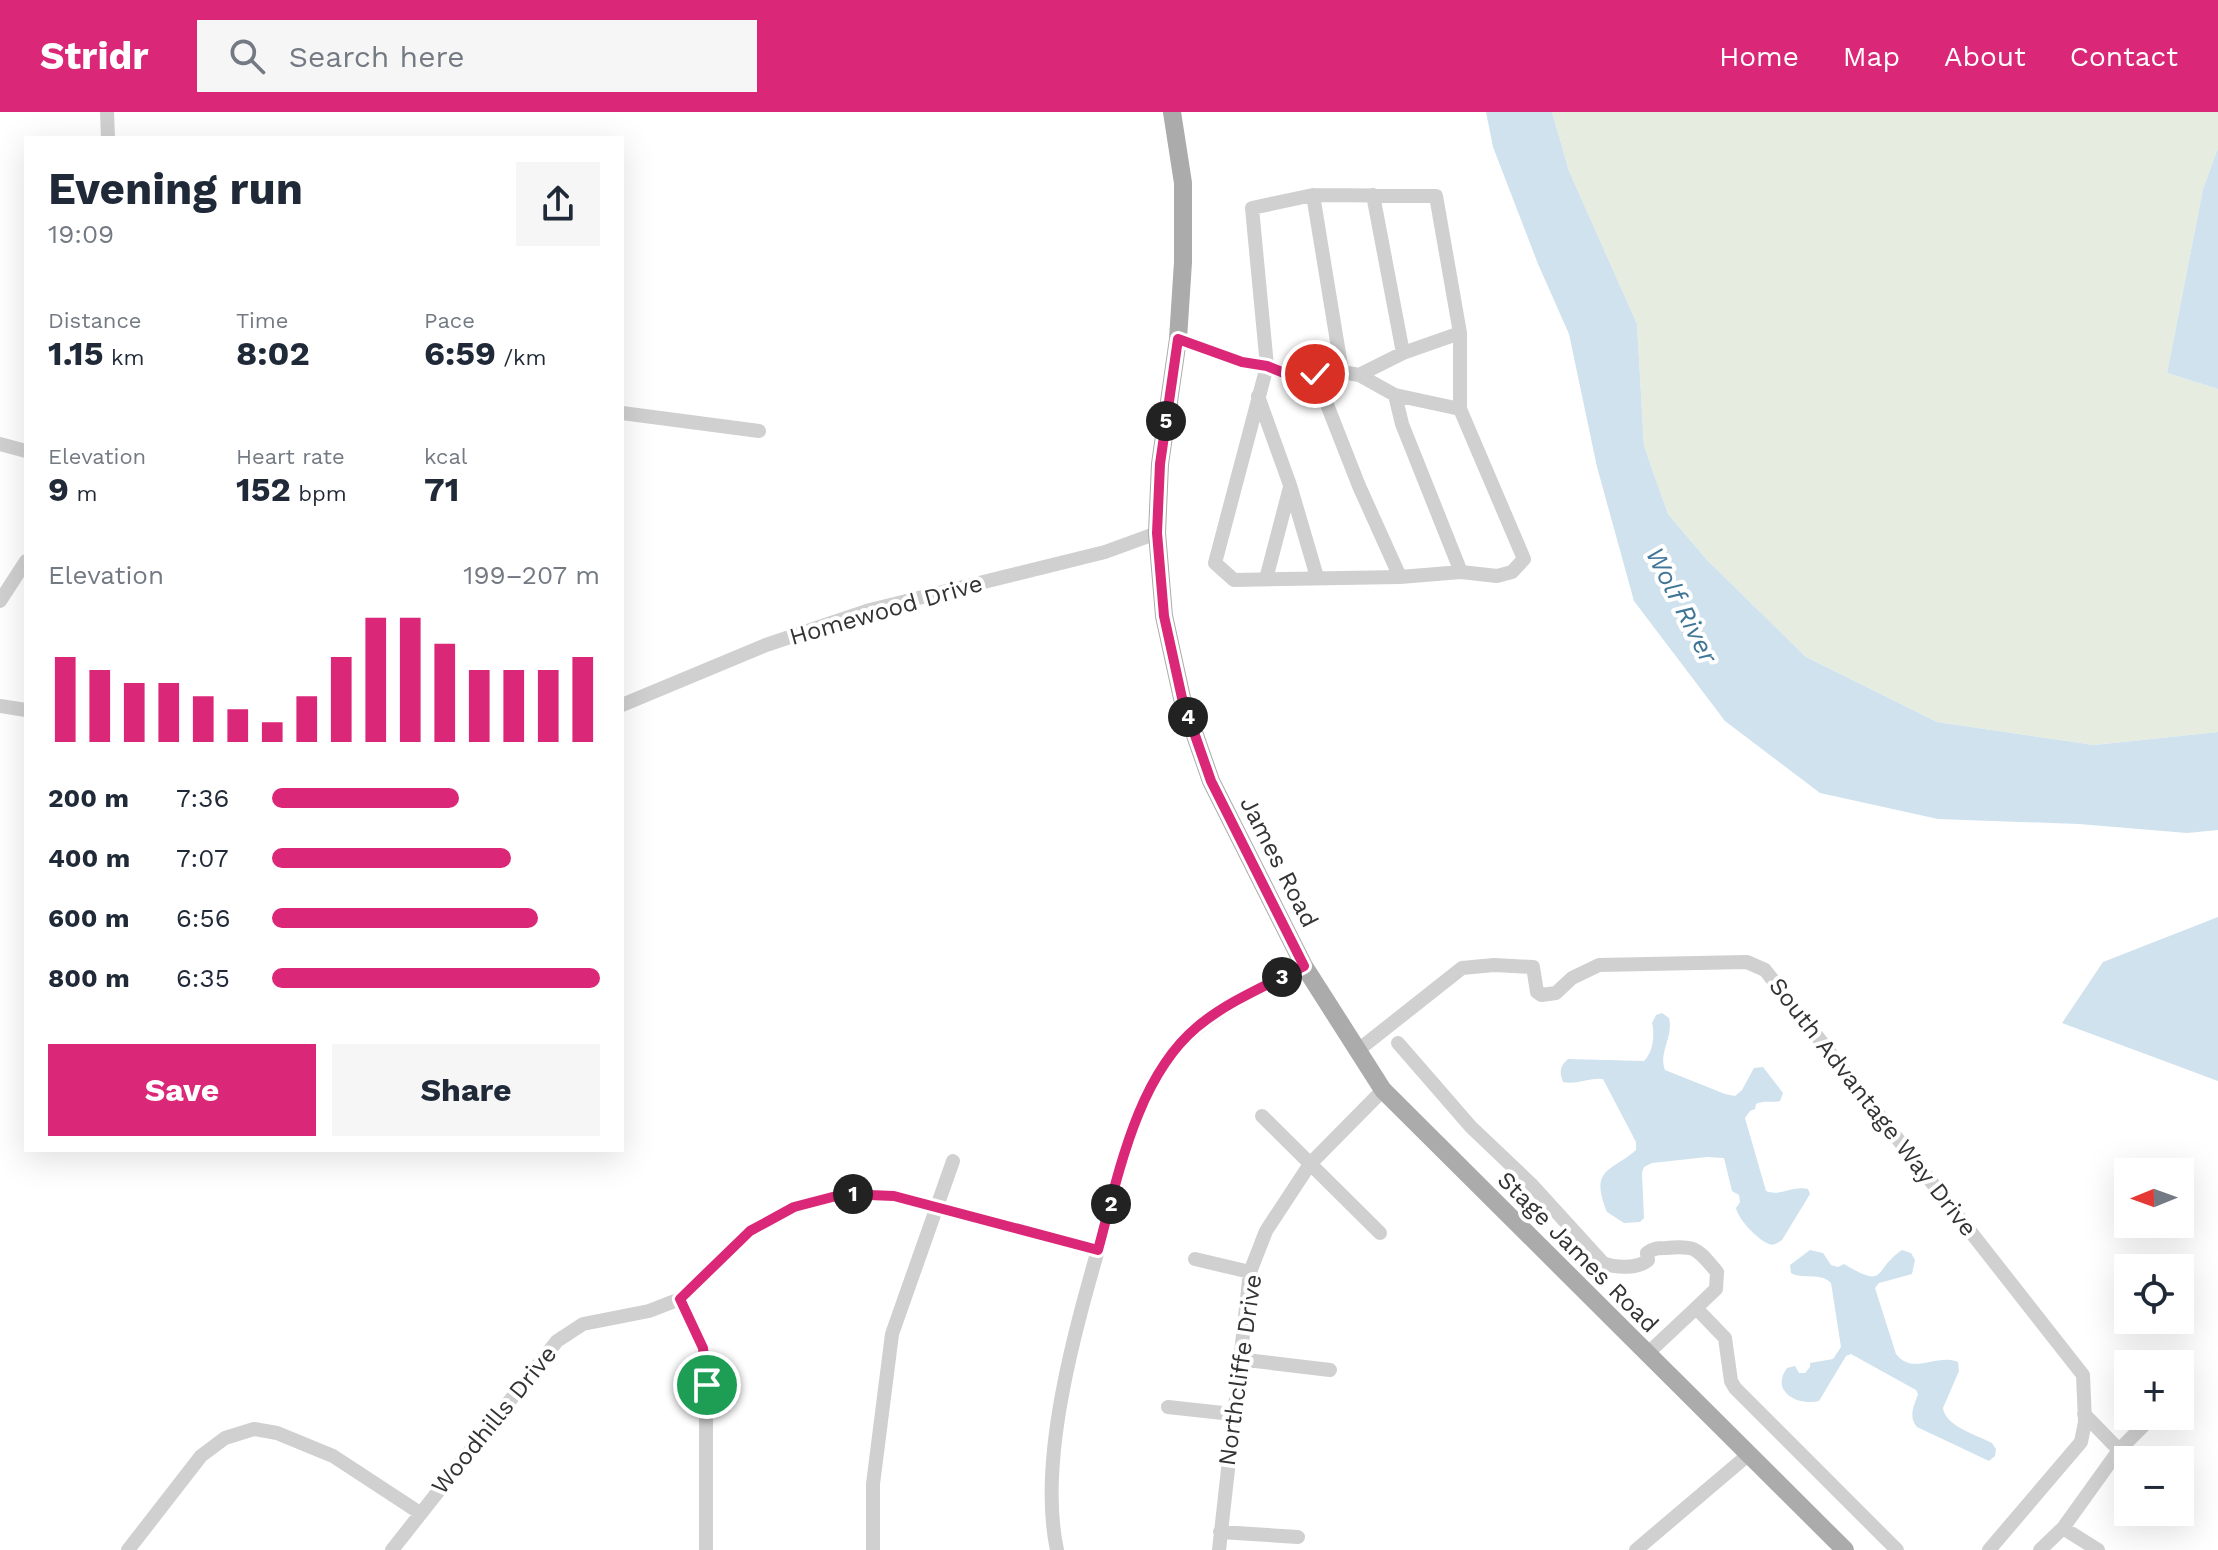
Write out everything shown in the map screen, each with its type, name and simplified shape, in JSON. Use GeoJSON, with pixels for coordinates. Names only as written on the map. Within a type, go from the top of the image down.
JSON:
{"type":"FeatureCollection","features":[{"type":"Feature","properties":{"kind":"main road","name":"James Road"},"geometry":{"type":"LineString","coordinates":[[1172,112],[1183,183],[1183,262],[1178,339],[1160,464],[1157,533],[1164,616],[1182,698],[1211,781],[1304,966]]}},
{"type":"Feature","properties":{"kind":"main road","name":"Stage James Road"},"geometry":{"type":"LineString","coordinates":[[1304,966],[1383,1090],[1844,1549]]}},
{"type":"Feature","properties":{"kind":"street"},"geometry":{"type":"LineString","coordinates":[[107,112],[108,136]]}},
{"type":"Feature","properties":{"kind":"street"},"geometry":{"type":"LineString","coordinates":[[1313,195],[1342,372]]}},
{"type":"Feature","properties":{"kind":"street"},"geometry":{"type":"LineString","coordinates":[[1313,195],[1373,195],[1436,196],[1460,333],[1460,409],[1524,559],[1512,572],[1497,576],[1461,572],[1400,577],[1234,580],[1215,563],[1267,366],[1252,208],[1313,195]]}},
{"type":"Feature","properties":{"kind":"street"},"geometry":{"type":"LineString","coordinates":[[1373,195],[1403,353]]}},
{"type":"Feature","properties":{"kind":"street"},"geometry":{"type":"LineString","coordinates":[[1359,375],[1403,353],[1460,333]]}},
{"type":"Feature","properties":{"kind":"street"},"geometry":{"type":"LineString","coordinates":[[1178,339],[1289,375],[1342,372],[1359,375],[1395,395],[1460,409]]}},
{"type":"Feature","properties":{"kind":"street"},"geometry":{"type":"LineString","coordinates":[[1315,374],[1359,486],[1400,577]]}},
{"type":"Feature","properties":{"kind":"street"},"geometry":{"type":"LineString","coordinates":[[1395,395],[1402,424],[1461,572]]}},
{"type":"Feature","properties":{"kind":"street"},"geometry":{"type":"LineString","coordinates":[[1258,396],[1290,485],[1317,577]]}},
{"type":"Feature","properties":{"kind":"street"},"geometry":{"type":"LineString","coordinates":[[624,413],[759,431]]}},
{"type":"Feature","properties":{"kind":"street"},"geometry":{"type":"LineString","coordinates":[[0,444],[24,450]]}},
{"type":"Feature","properties":{"kind":"street"},"geometry":{"type":"LineString","coordinates":[[1266,579],[1290,485]]}},
{"type":"Feature","properties":{"kind":"street","name":"Homewood Drive"},"geometry":{"type":"LineString","coordinates":[[624,704],[766,645],[870,610],[1105,552],[1157,533]]}},
{"type":"Feature","properties":{"kind":"street"},"geometry":{"type":"LineString","coordinates":[[0,601],[24,564]]}},
{"type":"Feature","properties":{"kind":"street"},"geometry":{"type":"LineString","coordinates":[[0,706],[24,710]]}},
{"type":"Feature","properties":{"kind":"street","name":"South Advantage Way Drive"},"geometry":{"type":"LineString","coordinates":[[1357,1051],[1462,968],[1494,965],[1533,967],[1537,992],[1541,995],[1556,993],[1572,978],[1599,965],[1747,962],[1765,970],[2083,1375],[2081,1442],[1989,1550]]}},
{"type":"Feature","properties":{"kind":"street","name":"James Road"},"geometry":{"type":"LineString","coordinates":[[1057,1550],[1052,1507],[1059,1423],[1068,1367],[1098,1250],[1135,1127],[1150,1089],[1167,1059],[1198,1026],[1230,1005],[1304,966]]}},
{"type":"Feature","properties":{"kind":"street"},"geometry":{"type":"LineString","coordinates":[[1398,1043],[1471,1127],[1531,1184],[1599,1255],[1603,1263],[1612,1267],[1643,1264],[1652,1249],[1690,1245],[1717,1272],[1716,1289],[1647,1354]]}},
{"type":"Feature","properties":{"kind":"street","name":"Northcliffe Drive"},"geometry":{"type":"LineString","coordinates":[[1219,1550],[1250,1272],[1266,1231],[1310,1164],[1383,1090]]}},
{"type":"Feature","properties":{"kind":"street"},"geometry":{"type":"LineString","coordinates":[[1262,1116],[1380,1233]]}},
{"type":"Feature","properties":{"kind":"street"},"geometry":{"type":"LineString","coordinates":[[873,1550],[873,1484],[892,1334],[953,1161]]}},
{"type":"Feature","properties":{"kind":"street","name":"Woodhills Drive"},"geometry":{"type":"LineString","coordinates":[[392,1550],[557,1341],[583,1324],[649,1311],[680,1299],[750,1231],[794,1207],[844,1194],[894,1196],[1098,1250]]}},
{"type":"Feature","properties":{"kind":"street"},"geometry":{"type":"LineString","coordinates":[[1195,1259],[1250,1272]]}},
{"type":"Feature","properties":{"kind":"street"},"geometry":{"type":"LineString","coordinates":[[680,1299],[706,1360],[706,1550]]}},
{"type":"Feature","properties":{"kind":"street"},"geometry":{"type":"LineString","coordinates":[[1696,1308],[1725,1338],[1731,1381],[1735,1388],[1897,1550]]}},
{"type":"Feature","properties":{"kind":"street"},"geometry":{"type":"LineString","coordinates":[[1238,1359],[1330,1370]]}},
{"type":"Feature","properties":{"kind":"street"},"geometry":{"type":"LineString","coordinates":[[1168,1407],[1232,1414]]}},
{"type":"Feature","properties":{"kind":"street"},"geometry":{"type":"LineString","coordinates":[[2084,1414],[2115,1446]]}},
{"type":"Feature","properties":{"kind":"street"},"geometry":{"type":"LineString","coordinates":[[128,1550],[201,1456],[225,1438],[254,1429],[277,1433],[333,1456],[420,1513]]}},
{"type":"Feature","properties":{"kind":"street"},"geometry":{"type":"LineString","coordinates":[[2123,1446],[2139,1430]]}},
{"type":"Feature","properties":{"kind":"street"},"geometry":{"type":"LineString","coordinates":[[1636,1550],[1748,1455]]}},
{"type":"Feature","properties":{"kind":"street"},"geometry":{"type":"LineString","coordinates":[[2040,1550],[2063,1528],[2114,1457]]}},
{"type":"Feature","properties":{"kind":"street"},"geometry":{"type":"LineString","coordinates":[[2063,1528],[2098,1550]]}},
{"type":"Feature","properties":{"kind":"street"},"geometry":{"type":"LineString","coordinates":[[1220,1532],[1298,1537]]}},
{"type":"Feature","properties":{"kind":"shaded area"},"geometry":{"type":"Polygon","coordinates":[[[1552,112],[2218,112],[2218,148],[2203,189],[2167,373],[2218,389],[2218,732],[2094,745],[1937,722],[1806,657],[1707,560],[1668,514],[1644,446],[1637,324],[1569,171],[1552,112]]]}},
{"type":"Feature","properties":{"kind":"water","name":"Wolf River"},"geometry":{"type":"Polygon","coordinates":[[[1486,112],[1552,112],[1569,171],[1637,324],[1644,446],[1668,514],[1707,560],[1806,657],[1937,722],[2094,745],[2218,732],[2218,830],[2187,833],[2079,824],[1938,819],[1820,793],[1725,721],[1634,601],[1597,467],[1569,334],[1493,147],[1486,112]]]}},
{"type":"Feature","properties":{"kind":"water"},"geometry":{"type":"Polygon","coordinates":[[[2218,148],[2218,389],[2167,373],[2203,189],[2218,148]]]}},
{"type":"Feature","properties":{"kind":"water"},"geometry":{"type":"Polygon","coordinates":[[[2218,917],[2218,1081],[2062,1023],[2103,962],[2218,917]]]}},
{"type":"Feature","properties":{"kind":"water"},"geometry":{"type":"Polygon","coordinates":[[[1662,1013],[1669,1018],[1670,1025],[1663,1057],[1665,1070],[1735,1096],[1742,1090],[1754,1068],[1763,1067],[1783,1093],[1780,1101],[1756,1104],[1745,1118],[1766,1191],[1776,1193],[1802,1188],[1808,1189],[1810,1194],[1782,1240],[1776,1244],[1759,1238],[1740,1218],[1736,1208],[1740,1202],[1739,1195],[1732,1191],[1724,1158],[1652,1163],[1644,1167],[1642,1173],[1644,1218],[1640,1222],[1624,1223],[1607,1212],[1600,1187],[1602,1179],[1605,1173],[1636,1150],[1636,1142],[1603,1079],[1563,1082],[1561,1069],[1568,1059],[1644,1061],[1652,1043],[1652,1023],[1656,1015],[1662,1013]]]}},
{"type":"Feature","properties":{"kind":"water"},"geometry":{"type":"Polygon","coordinates":[[[1810,1250],[1823,1253],[1831,1265],[1838,1267],[1844,1264],[1867,1276],[1878,1274],[1902,1250],[1911,1253],[1915,1260],[1912,1274],[1879,1283],[1875,1288],[1896,1354],[1903,1360],[1917,1364],[1941,1360],[1958,1362],[1959,1371],[1943,1408],[1945,1414],[1955,1425],[1992,1443],[1996,1449],[1995,1456],[1989,1461],[1917,1427],[1912,1415],[1918,1394],[1916,1390],[1851,1354],[1846,1356],[1819,1401],[1802,1401],[1788,1395],[1782,1384],[1787,1368],[1795,1366],[1799,1373],[1805,1373],[1810,1363],[1833,1359],[1841,1347],[1831,1283],[1822,1278],[1791,1273],[1790,1265],[1810,1250]]]}},
{"type":"Feature","properties":{"kind":"route"},"geometry":{"type":"LineString","coordinates":[[707,1385],[703,1348],[680,1299],[750,1231],[794,1207],[844,1194],[894,1196],[1098,1250],[1135,1127],[1150,1089],[1167,1059],[1198,1026],[1230,1005],[1304,966],[1211,781],[1182,698],[1164,616],[1157,533],[1160,464],[1178,339],[1289,375],[1315,374]]}}]}
